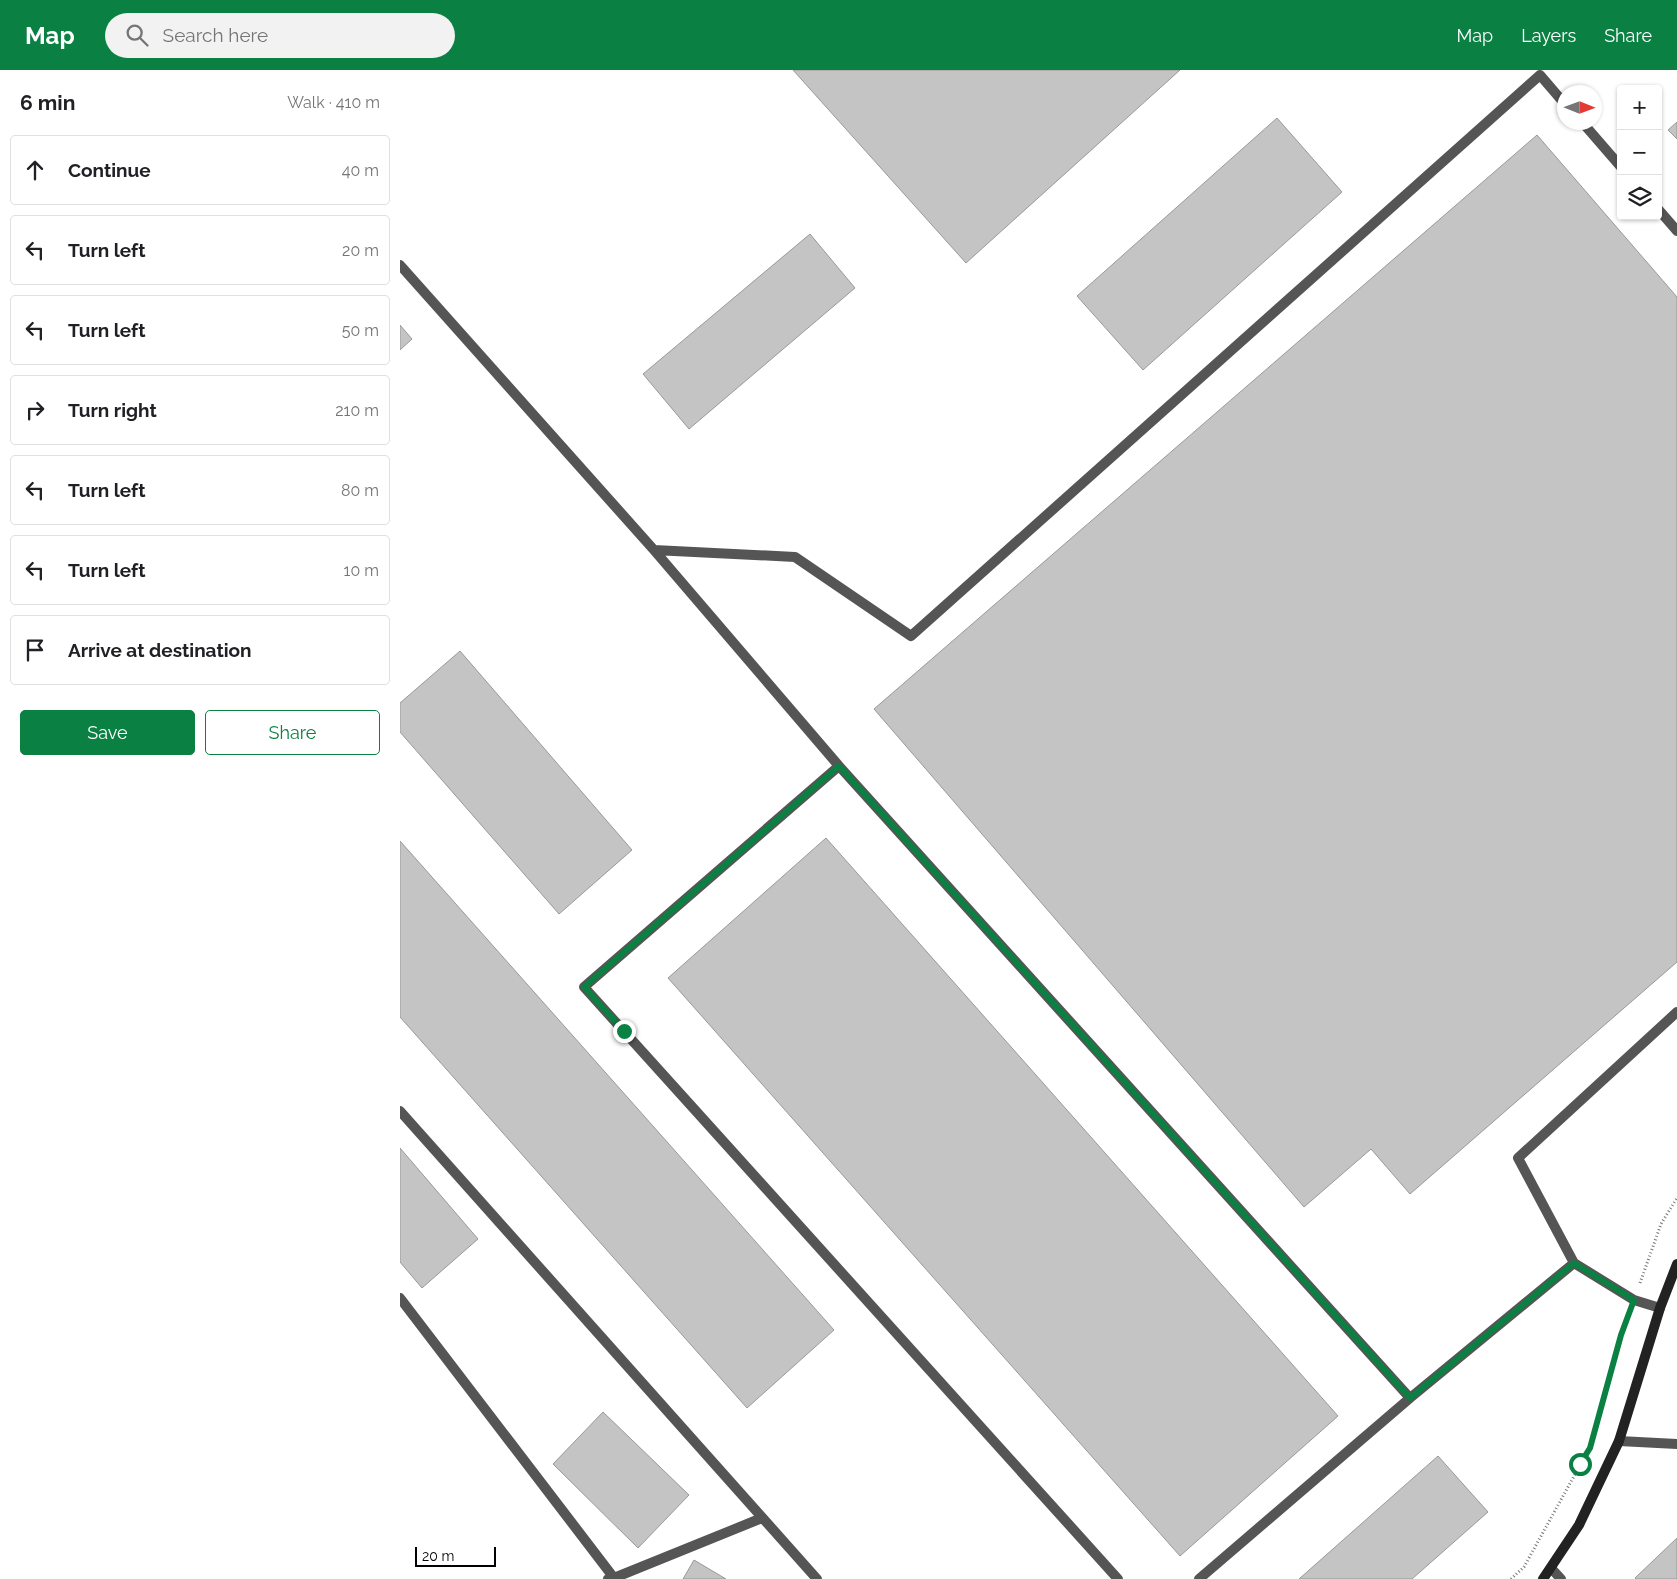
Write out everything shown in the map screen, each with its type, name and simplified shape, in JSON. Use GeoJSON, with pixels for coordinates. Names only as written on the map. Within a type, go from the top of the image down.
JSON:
{"type":"FeatureCollection","features":[{"type":"Feature","properties":{"kind":"main road"},"geometry":{"type":"LineString","coordinates":[[1543,1579],[1578,1525],[1619,1441],[1660,1308],[1677,1264]]}},
{"type":"Feature","properties":{"kind":"street"},"geometry":{"type":"LineString","coordinates":[[654,550],[795,557],[911,636],[1538,73],[1557,95]]}},
{"type":"Feature","properties":{"kind":"street"},"geometry":{"type":"LineString","coordinates":[[1589,130],[1617,162]]}},
{"type":"Feature","properties":{"kind":"street"},"geometry":{"type":"LineString","coordinates":[[1662,214],[1677,231]]}},
{"type":"Feature","properties":{"kind":"street"},"geometry":{"type":"LineString","coordinates":[[400,265],[654,550],[839,766],[1410,1398]]}},
{"type":"Feature","properties":{"kind":"street"},"geometry":{"type":"LineString","coordinates":[[839,766],[584,987],[1118,1579]]}},
{"type":"Feature","properties":{"kind":"street"},"geometry":{"type":"LineString","coordinates":[[1660,1308],[1634,1300],[1574,1263],[1518,1158],[1677,1012]]}},
{"type":"Feature","properties":{"kind":"street"},"geometry":{"type":"LineString","coordinates":[[400,1111],[817,1579]]}},
{"type":"Feature","properties":{"kind":"street"},"geometry":{"type":"LineString","coordinates":[[1199,1579],[1410,1398],[1574,1263]]}},
{"type":"Feature","properties":{"kind":"street"},"geometry":{"type":"LineString","coordinates":[[400,1298],[611,1578],[762,1518]]}},
{"type":"Feature","properties":{"kind":"street"},"geometry":{"type":"LineString","coordinates":[[1619,1441],[1677,1444]]}},
{"type":"Feature","properties":{"kind":"street"},"geometry":{"type":"LineString","coordinates":[[1551,1568],[1561,1579]]}},
{"type":"Feature","properties":{"kind":"path"},"geometry":{"type":"LineString","coordinates":[[1511,1579],[1524,1567],[1590,1448],[1621,1335],[1661,1224],[1677,1198]]}},
{"type":"Feature","properties":{"kind":"building"},"geometry":{"type":"Polygon","coordinates":[[[793,70],[1180,70],[966,263],[793,70]]]}},
{"type":"Feature","properties":{"kind":"building"},"geometry":{"type":"Polygon","coordinates":[[[1277,118],[1342,192],[1143,370],[1077,296],[1277,118]]]}},
{"type":"Feature","properties":{"kind":"building"},"geometry":{"type":"Polygon","coordinates":[[[1677,122],[1677,139],[1668,130],[1677,122]]]}},
{"type":"Feature","properties":{"kind":"building"},"geometry":{"type":"Polygon","coordinates":[[[1537,135],[1677,297],[1677,962],[1410,1194],[1371,1149],[1304,1207],[874,709],[1537,135]]]}},
{"type":"Feature","properties":{"kind":"building"},"geometry":{"type":"Polygon","coordinates":[[[810,234],[855,288],[689,429],[643,374],[810,234]]]}},
{"type":"Feature","properties":{"kind":"building"},"geometry":{"type":"Polygon","coordinates":[[[400,325],[412,339],[400,350],[400,325]]]}},
{"type":"Feature","properties":{"kind":"building"},"geometry":{"type":"Polygon","coordinates":[[[460,651],[632,850],[559,914],[400,732],[400,703],[460,651]]]}},
{"type":"Feature","properties":{"kind":"building"},"geometry":{"type":"Polygon","coordinates":[[[826,838],[1338,1416],[1180,1556],[668,978],[826,838]]]}},
{"type":"Feature","properties":{"kind":"building"},"geometry":{"type":"Polygon","coordinates":[[[400,841],[834,1330],[747,1408],[400,1017],[400,841]]]}},
{"type":"Feature","properties":{"kind":"building"},"geometry":{"type":"Polygon","coordinates":[[[400,1148],[478,1239],[422,1288],[400,1262],[400,1148]]]}},
{"type":"Feature","properties":{"kind":"building"},"geometry":{"type":"Polygon","coordinates":[[[603,1412],[689,1495],[638,1548],[553,1464],[603,1412]]]}},
{"type":"Feature","properties":{"kind":"building"},"geometry":{"type":"Polygon","coordinates":[[[1438,1456],[1488,1512],[1412,1579],[1299,1579],[1438,1456]]]}},
{"type":"Feature","properties":{"kind":"building"},"geometry":{"type":"Polygon","coordinates":[[[1677,1538],[1677,1579],[1635,1578],[1677,1538]]]}},
{"type":"Feature","properties":{"kind":"building"},"geometry":{"type":"Polygon","coordinates":[[[694,1560],[726,1579],[683,1579],[694,1560]]]}},
{"type":"Feature","properties":{"kind":"route"},"geometry":{"type":"LineString","coordinates":[[624,1031],[584,987],[839,766],[1410,1398],[1574,1263],[1634,1300],[1621,1335],[1590,1448],[1580,1464]]}}]}
